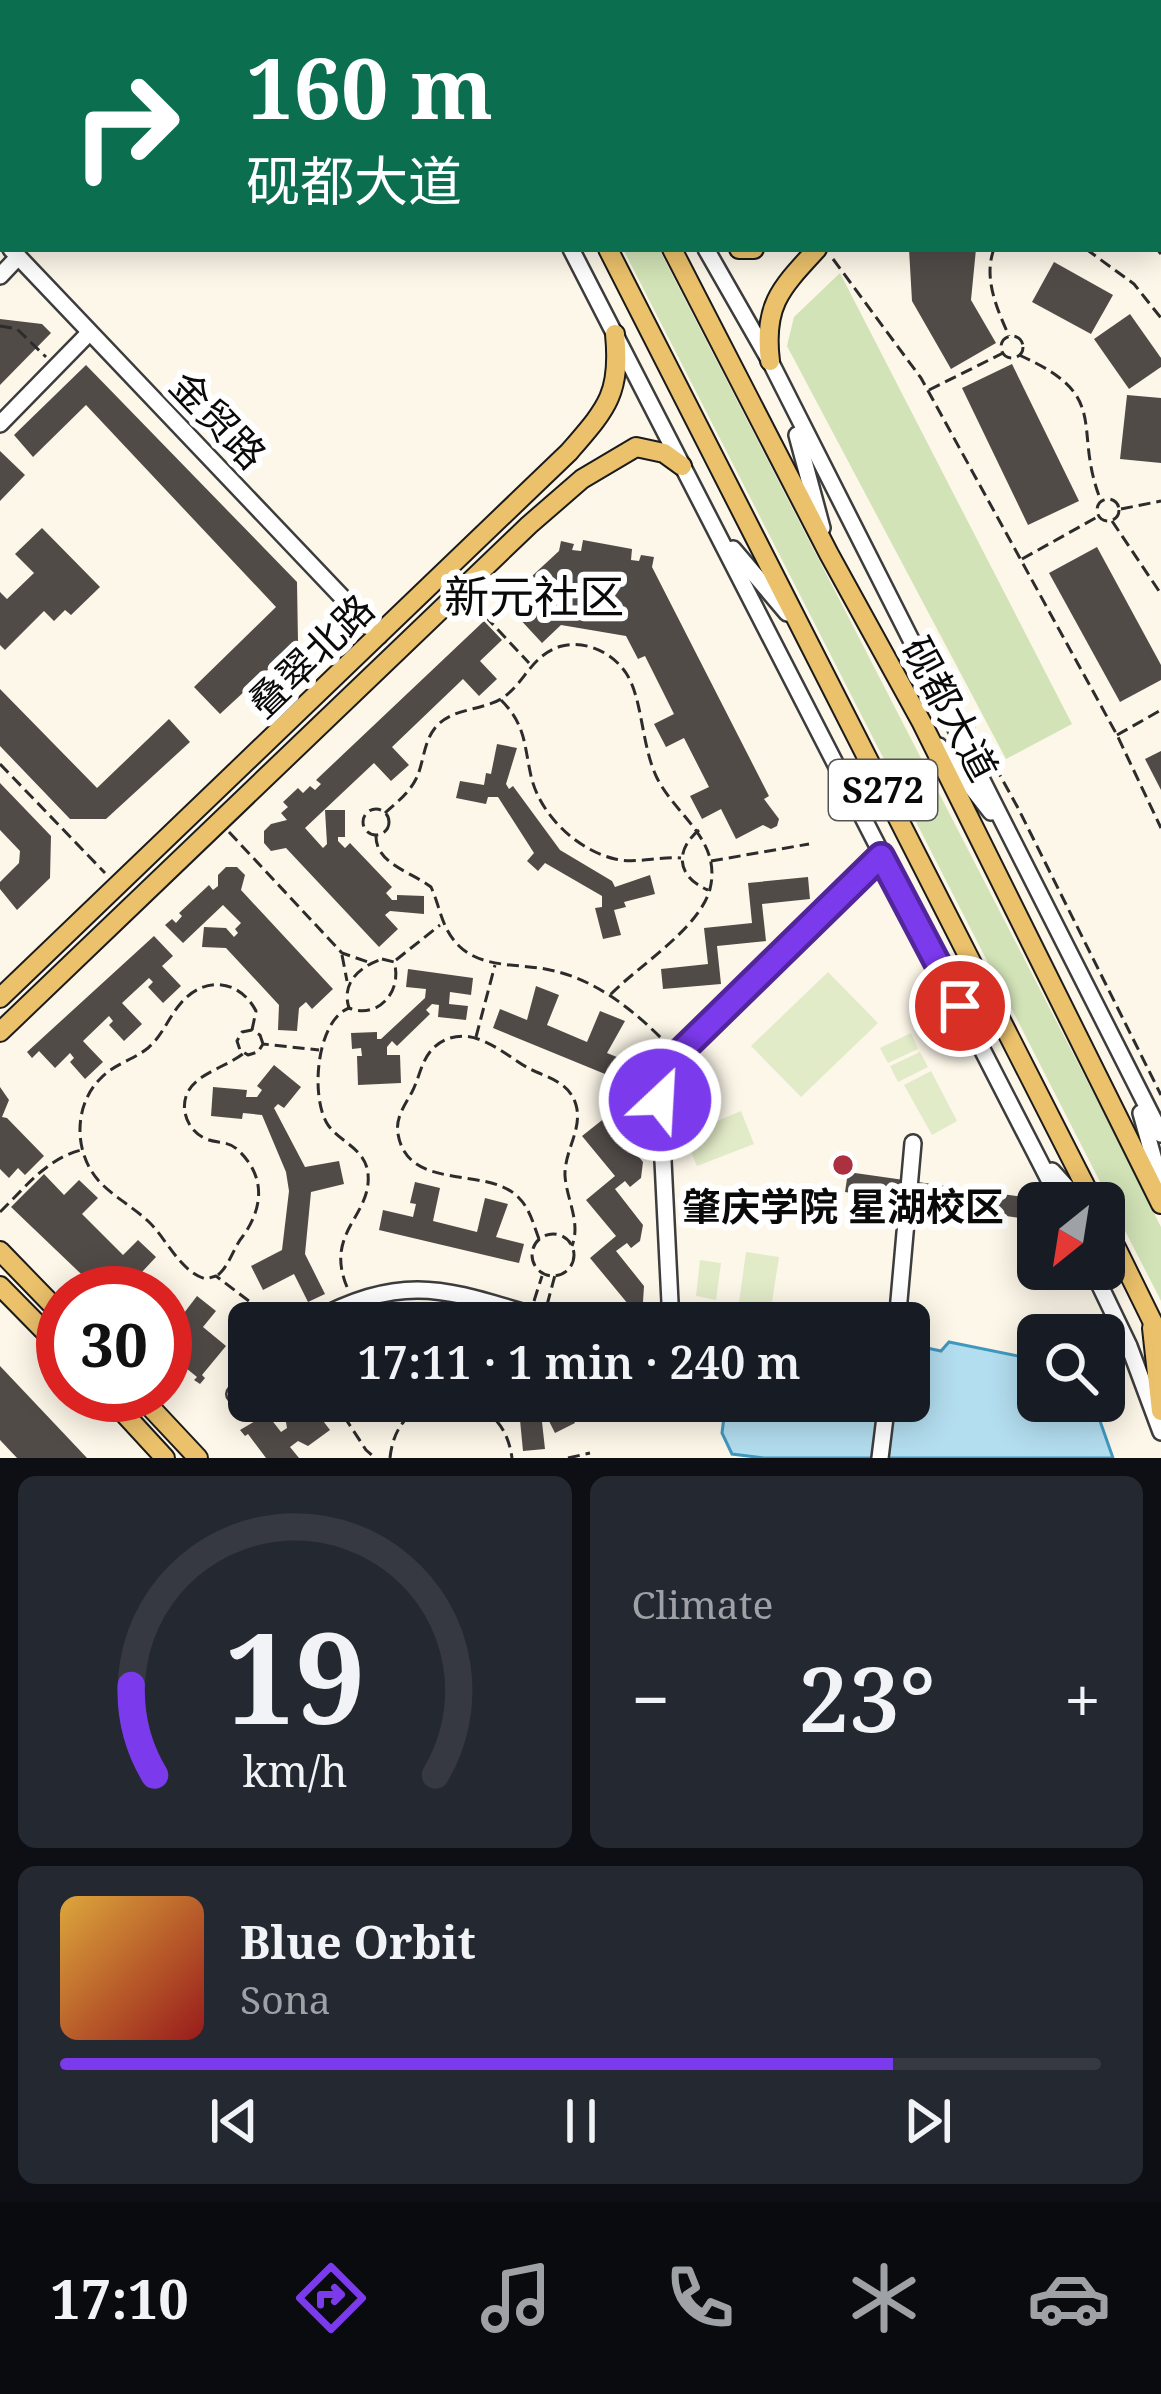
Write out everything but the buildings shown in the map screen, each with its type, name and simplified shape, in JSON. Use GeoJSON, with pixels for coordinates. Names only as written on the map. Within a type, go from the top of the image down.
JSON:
{"type":"FeatureCollection","features":[{"type":"Feature","properties":{"kind":"main road","name":"S272"},"geometry":{"type":"LineString","coordinates":[[610,252],[1083,1182]]}},
{"type":"Feature","properties":{"kind":"main road","name":"砚都大道"},"geometry":{"type":"LineString","coordinates":[[674,252],[922,723],[1161,1204]]}},
{"type":"Feature","properties":{"kind":"main road"},"geometry":{"type":"LineString","coordinates":[[770,361],[767,336],[777,294],[818,252]]}},
{"type":"Feature","properties":{"kind":"main road","name":"叠翠北路"},"geometry":{"type":"LineString","coordinates":[[0,998],[569,452],[611,400],[617,382],[615,334]]}},
{"type":"Feature","properties":{"kind":"main road","name":"叠翠北路"},"geometry":{"type":"LineString","coordinates":[[0,1032],[582,479],[636,447],[664,453],[682,466]]}},
{"type":"Feature","properties":{"kind":"main road"},"geometry":{"type":"LineString","coordinates":[[569,452],[580,453],[586,461],[582,479]]}},
{"type":"Feature","properties":{"kind":"main road"},"geometry":{"type":"LineString","coordinates":[[0,1251],[36,1288]]}},
{"type":"Feature","properties":{"kind":"main road"},"geometry":{"type":"LineString","coordinates":[[1125,1268],[1161,1340]]}},
{"type":"Feature","properties":{"kind":"main road"},"geometry":{"type":"LineString","coordinates":[[0,1286],[36,1323]]}},
{"type":"Feature","properties":{"kind":"main road"},"geometry":{"type":"LineString","coordinates":[[1150,1317],[1161,1411]]}},
{"type":"Feature","properties":{"kind":"main road"},"geometry":{"type":"LineString","coordinates":[[132,1422],[165,1458]]}},
{"type":"Feature","properties":{"kind":"main road"},"geometry":{"type":"LineString","coordinates":[[164,1422],[198,1458]]}},
{"type":"Feature","properties":{"kind":"street"},"geometry":{"type":"LineString","coordinates":[[576,252],[1051,1182]]}},
{"type":"Feature","properties":{"kind":"street","name":"砚都大道"},"geometry":{"type":"LineString","coordinates":[[708,252],[770,361],[1161,1134]]}},
{"type":"Feature","properties":{"kind":"street"},"geometry":{"type":"LineString","coordinates":[[0,276],[15,253]]}},
{"type":"Feature","properties":{"kind":"street","name":"金贸路"},"geometry":{"type":"LineString","coordinates":[[15,253],[379,636]]}},
{"type":"Feature","properties":{"kind":"street"},"geometry":{"type":"LineString","coordinates":[[0,424],[88,333]]}},
{"type":"Feature","properties":{"kind":"street"},"geometry":{"type":"LineString","coordinates":[[788,403],[829,554]]}},
{"type":"Feature","properties":{"kind":"street"},"geometry":{"type":"LineString","coordinates":[[716,528],[800,628]]}},
{"type":"Feature","properties":{"kind":"street"},"geometry":{"type":"LineString","coordinates":[[922,723],[1015,843]]}},
{"type":"Feature","properties":{"kind":"street"},"geometry":{"type":"LineString","coordinates":[[670,1302],[660,1083],[665,1067],[881,856]]}},
{"type":"Feature","properties":{"kind":"street"},"geometry":{"type":"LineString","coordinates":[[1130,1078],[1161,1185]]}},
{"type":"Feature","properties":{"kind":"street"},"geometry":{"type":"LineString","coordinates":[[899,1302],[913,1143]]}},
{"type":"Feature","properties":{"kind":"street"},"geometry":{"type":"LineString","coordinates":[[1038,1155],[1062,1182]]}},
{"type":"Feature","properties":{"kind":"street"},"geometry":{"type":"LineString","coordinates":[[348,1302],[391,1289],[428,1288],[493,1302]]}},
{"type":"Feature","properties":{"kind":"street"},"geometry":{"type":"LineString","coordinates":[[1102,1290],[1161,1432]]}},
{"type":"Feature","properties":{"kind":"street"},"geometry":{"type":"LineString","coordinates":[[880,1458],[884,1422]]}},
{"type":"Feature","properties":{"kind":"path"},"geometry":{"type":"LineString","coordinates":[[823,252],[928,391],[1117,735],[1161,828]]}},
{"type":"Feature","properties":{"kind":"path"},"geometry":{"type":"LineString","coordinates":[[993,252],[989,262],[994,304],[1009,336],[1022,342],[1019,355]]}},
{"type":"Feature","properties":{"kind":"path"},"geometry":{"type":"LineString","coordinates":[[1090,252],[1135,284],[1161,318]]}},
{"type":"Feature","properties":{"kind":"path"},"geometry":{"type":"LineString","coordinates":[[0,326],[16,329],[56,366]]}},
{"type":"Feature","properties":{"kind":"path"},"geometry":{"type":"LineString","coordinates":[[1009,336],[1001,343],[1003,353],[1050,369],[1073,386],[1085,409],[1089,471],[1101,502],[1099,516]]}},
{"type":"Feature","properties":{"kind":"path"},"geometry":{"type":"LineString","coordinates":[[928,391],[1003,353]]}},
{"type":"Feature","properties":{"kind":"path"},"geometry":{"type":"LineString","coordinates":[[1101,502],[1111,499],[1120,510]]}},
{"type":"Feature","properties":{"kind":"path"},"geometry":{"type":"LineString","coordinates":[[1112,520],[1120,510],[1161,501]]}},
{"type":"Feature","properties":{"kind":"path"},"geometry":{"type":"LineString","coordinates":[[1021,560],[1099,516],[1112,520],[1161,594]]}},
{"type":"Feature","properties":{"kind":"path"},"geometry":{"type":"LineString","coordinates":[[482,598],[487,618],[530,664]]}},
{"type":"Feature","properties":{"kind":"path"},"geometry":{"type":"LineString","coordinates":[[385,813],[418,777],[426,744],[444,719],[500,699],[530,664],[566,645],[588,646],[608,654],[635,691],[643,745],[658,780],[699,830],[711,861],[710,891],[691,921],[610,995]]}},
{"type":"Feature","properties":{"kind":"path"},"geometry":{"type":"LineString","coordinates":[[955,693],[1018,808],[1161,1095]]}},
{"type":"Feature","properties":{"kind":"path"},"geometry":{"type":"LineString","coordinates":[[500,699],[526,733],[536,793],[574,839],[617,860],[680,858]]}},
{"type":"Feature","properties":{"kind":"path"},"geometry":{"type":"LineString","coordinates":[[1117,735],[1161,710]]}},
{"type":"Feature","properties":{"kind":"path"},"geometry":{"type":"LineString","coordinates":[[0,764],[118,888]]}},
{"type":"Feature","properties":{"kind":"path"},"geometry":{"type":"LineString","coordinates":[[376,835],[364,826],[365,816],[376,810],[385,813]]}},
{"type":"Feature","properties":{"kind":"path"},"geometry":{"type":"LineString","coordinates":[[376,835],[388,828],[385,813]]}},
{"type":"Feature","properties":{"kind":"path"},"geometry":{"type":"LineString","coordinates":[[220,822],[342,953],[371,963]]}},
{"type":"Feature","properties":{"kind":"path"},"geometry":{"type":"LineString","coordinates":[[699,830],[680,858],[686,876],[710,891]]}},
{"type":"Feature","properties":{"kind":"path"},"geometry":{"type":"LineString","coordinates":[[376,835],[375,846],[387,860],[431,887],[442,924],[471,956],[552,970],[610,995],[678,1055]]}},
{"type":"Feature","properties":{"kind":"path"},"geometry":{"type":"LineString","coordinates":[[711,861],[809,844]]}},
{"type":"Feature","properties":{"kind":"path"},"geometry":{"type":"LineString","coordinates":[[394,962],[442,924]]}},
{"type":"Feature","properties":{"kind":"path"},"geometry":{"type":"LineString","coordinates":[[342,953],[349,1008]]}},
{"type":"Feature","properties":{"kind":"path"},"geometry":{"type":"LineString","coordinates":[[348,984],[371,963],[394,962]]}},
{"type":"Feature","properties":{"kind":"path"},"geometry":{"type":"LineString","coordinates":[[349,1008],[370,1011],[384,1002],[398,977],[394,962]]}},
{"type":"Feature","properties":{"kind":"path"},"geometry":{"type":"LineString","coordinates":[[476,1038],[495,963]]}},
{"type":"Feature","properties":{"kind":"path"},"geometry":{"type":"LineString","coordinates":[[244,1053],[238,1046],[239,1036],[251,1030],[256,1011],[248,996],[234,986],[205,986],[179,1005],[162,1034],[134,1058],[101,1076],[82,1107],[82,1150],[98,1180],[163,1235],[187,1270],[206,1279],[226,1269],[261,1199],[258,1180],[240,1151],[224,1141],[204,1138],[188,1123],[183,1107],[198,1079],[244,1053],[258,1052],[260,1034],[251,1030]]}},
{"type":"Feature","properties":{"kind":"path"},"geometry":{"type":"LineString","coordinates":[[349,1008],[333,1018],[322,1050],[322,1112],[329,1127],[360,1152],[368,1170],[367,1188],[344,1234],[340,1254],[352,1300]]}},
{"type":"Feature","properties":{"kind":"path"},"geometry":{"type":"LineString","coordinates":[[539,1302],[543,1273],[533,1257],[539,1239],[528,1211],[495,1182],[431,1171],[404,1149],[398,1133],[400,1113],[430,1051],[455,1037],[476,1038],[560,1082],[572,1094],[578,1125],[565,1171],[576,1221],[571,1265],[555,1275],[543,1302]]}},
{"type":"Feature","properties":{"kind":"path"},"geometry":{"type":"LineString","coordinates":[[262,1044],[322,1050]]}},
{"type":"Feature","properties":{"kind":"path"},"geometry":{"type":"LineString","coordinates":[[0,1213],[49,1163],[82,1150]]}},
{"type":"Feature","properties":{"kind":"path"},"geometry":{"type":"LineString","coordinates":[[539,1239],[557,1234],[572,1246]]}},
{"type":"Feature","properties":{"kind":"path"},"geometry":{"type":"LineString","coordinates":[[543,1273],[555,1275]]}},
{"type":"Feature","properties":{"kind":"path"},"geometry":{"type":"LineString","coordinates":[[216,1276],[250,1302]]}},
{"type":"Feature","properties":{"kind":"path"},"geometry":{"type":"LineString","coordinates":[[347,1422],[375,1458]]}},
{"type":"Feature","properties":{"kind":"path"},"geometry":{"type":"LineString","coordinates":[[390,1458],[404,1422]]}},
{"type":"Feature","properties":{"kind":"path"},"geometry":{"type":"LineString","coordinates":[[499,1422],[512,1458]]}},
{"type":"Feature","properties":{"kind":"path"},"geometry":{"type":"LineString","coordinates":[[568,1458],[590,1454]]}},
{"type":"Feature","properties":{"kind":"green space"},"geometry":{"type":"Polygon","coordinates":[[[625,252],[661,252],[1161,1227],[1161,1301],[1125,1231],[1125,1182],[1100,1182],[625,252]]]}},
{"type":"Feature","properties":{"kind":"green space"},"geometry":{"type":"Polygon","coordinates":[[[840,273],[1072,724],[1006,759],[787,346],[794,317],[840,273]]]}},
{"type":"Feature","properties":{"kind":"green space"},"geometry":{"type":"Polygon","coordinates":[[[828,972],[878,1023],[801,1097],[751,1046],[828,972]]]}},
{"type":"Feature","properties":{"kind":"green space"},"geometry":{"type":"Polygon","coordinates":[[[911,1033],[918,1049],[888,1063],[880,1048],[911,1033]]]}},
{"type":"Feature","properties":{"kind":"green space"},"geometry":{"type":"Polygon","coordinates":[[[920,1052],[928,1067],[898,1082],[890,1066],[920,1052]]]}},
{"type":"Feature","properties":{"kind":"green space"},"geometry":{"type":"Polygon","coordinates":[[[931,1071],[957,1121],[932,1135],[904,1085],[931,1071]]]}},
{"type":"Feature","properties":{"kind":"green space"},"geometry":{"type":"Polygon","coordinates":[[[741,1111],[754,1144],[697,1166],[684,1135],[741,1111]]]}},
{"type":"Feature","properties":{"kind":"green space"},"geometry":{"type":"Polygon","coordinates":[[[746,1252],[779,1257],[772,1302],[739,1302],[746,1252]]]}},
{"type":"Feature","properties":{"kind":"green space"},"geometry":{"type":"Polygon","coordinates":[[[700,1260],[721,1263],[716,1300],[696,1296],[700,1260]]]}},
{"type":"Feature","properties":{"kind":"water"},"geometry":{"type":"Polygon","coordinates":[[[949,1342],[1017,1356],[1017,1422],[1100,1422],[1113,1458],[764,1458],[732,1454],[722,1433],[723,1422],[930,1422],[930,1349],[941,1351],[949,1342]]]}},
{"type":"Feature","properties":{"kind":"place","name":"肇庆学院 星湖校区"},"geometry":{"type":"Point","coordinates":[843,1165]}},
{"type":"Feature","properties":{"kind":"district","name":"新元社区"},"geometry":{"type":"Point","coordinates":[534,597]}},
{"type":"Feature","properties":{"kind":"route"},"geometry":{"type":"LineString","coordinates":[[660,1100],[665,1067],[881,856],[960,1006]]}}]}
